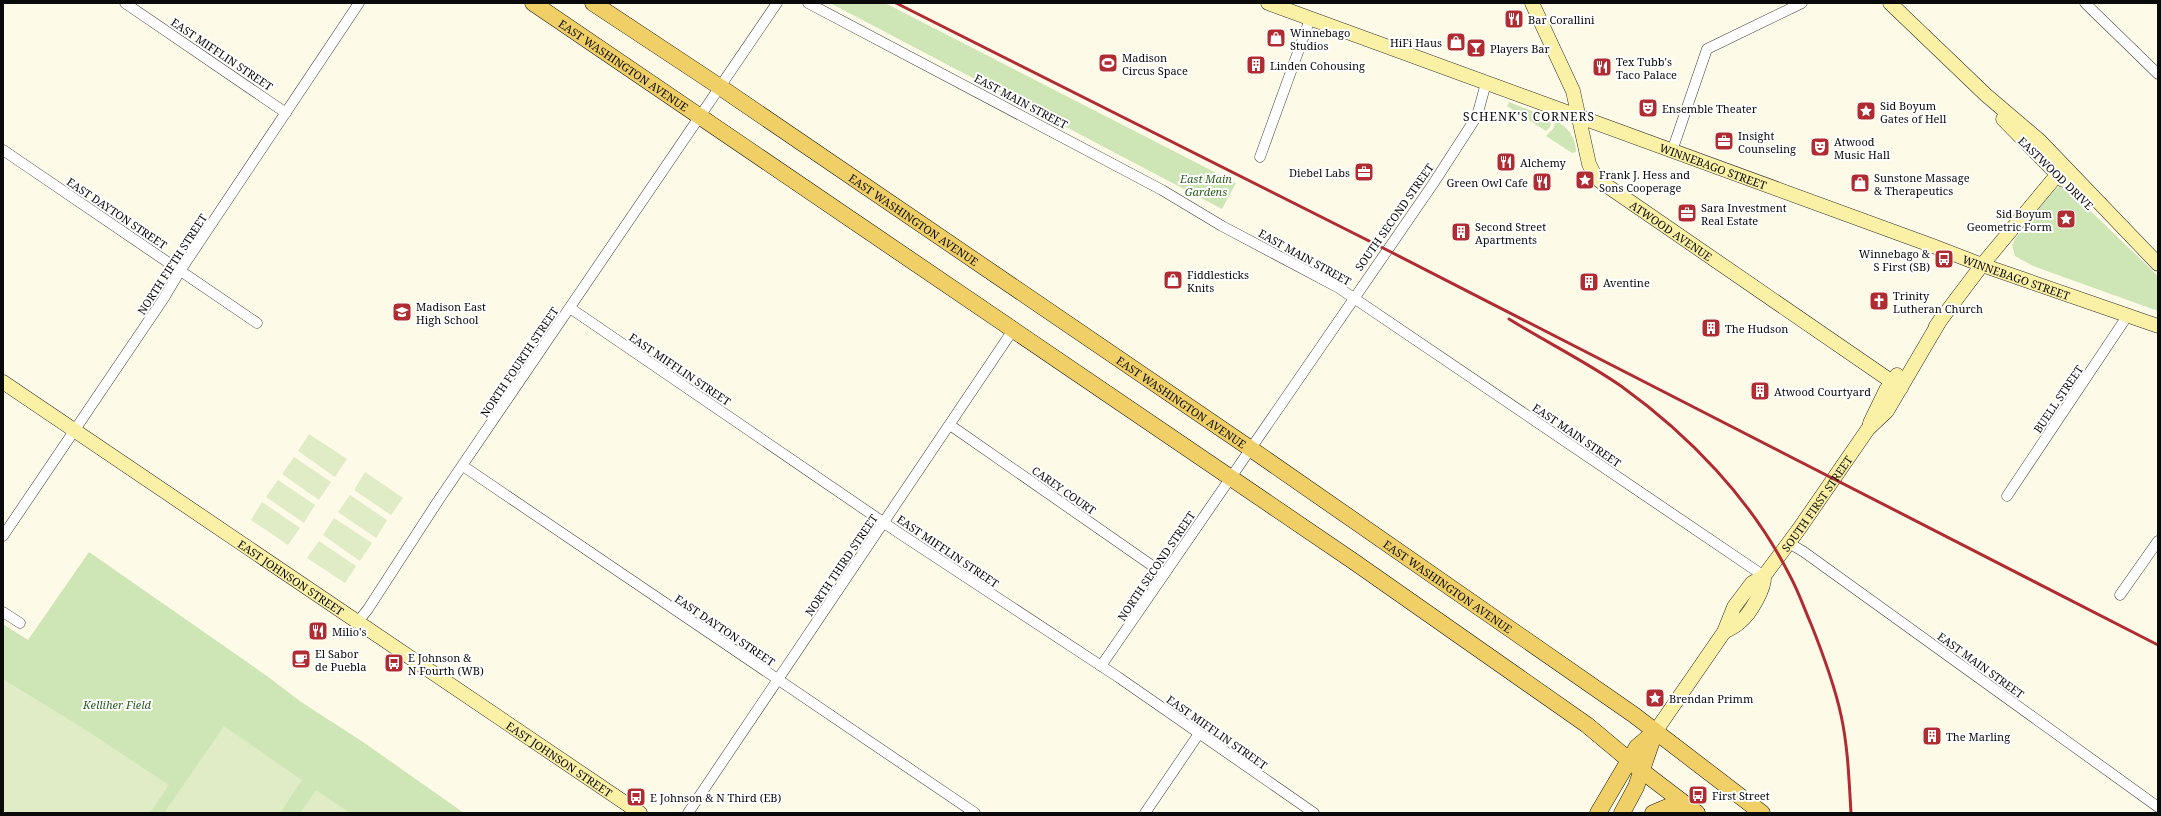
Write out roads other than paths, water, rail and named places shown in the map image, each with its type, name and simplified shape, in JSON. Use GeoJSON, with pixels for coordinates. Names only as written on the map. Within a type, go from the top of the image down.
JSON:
{"type":"FeatureCollection","features":[{"type":"Feature","properties":{"kind":"main road","name":"EAST WASHINGTON AVENUE"},"geometry":{"type":"LineString","coordinates":[[533,3],[1353,561],[1553,700],[1600,734],[1642,771],[1693,810]]}},
{"type":"Feature","properties":{"kind":"main road","name":"EAST WASHINGTON AVENUE"},"geometry":{"type":"LineString","coordinates":[[593,3],[720,87],[1251,449],[1634,715],[1762,813]]}},
{"type":"Feature","properties":{"kind":"main road","name":"SOUTH FIRST STREET"},"geometry":{"type":"LineString","coordinates":[[1598,813],[1640,743],[1655,732]]}},
{"type":"Feature","properties":{"kind":"main road","name":"SOUTH FIRST STREET"},"geometry":{"type":"LineString","coordinates":[[1622,813],[1636,787],[1655,732]]}},
{"type":"Feature","properties":{"kind":"main road"},"geometry":{"type":"LineString","coordinates":[[1653,813],[1668,806],[1693,810]]}},
{"type":"Feature","properties":{"kind":"street","name":"EAST MIFFLIN STREET"},"geometry":{"type":"LineString","coordinates":[[125,3],[286,113]]}},
{"type":"Feature","properties":{"kind":"street","name":"NORTH FIFTH STREET"},"geometry":{"type":"LineString","coordinates":[[3,536],[76,431],[164,298],[180,271],[359,3]]}},
{"type":"Feature","properties":{"kind":"street","name":"NORTH FOURTH STREET"},"geometry":{"type":"LineString","coordinates":[[357,622],[368,609],[463,466],[777,3]]}},
{"type":"Feature","properties":{"kind":"street","name":"EAST MAIN STREET"},"geometry":{"type":"LineString","coordinates":[[808,3],[1162,190],[1222,226],[1338,288],[1764,576]]}},
{"type":"Feature","properties":{"kind":"street","name":"WINNEBAGO STREET"},"geometry":{"type":"LineString","coordinates":[[1268,3],[1982,265],[2158,326]]}},
{"type":"Feature","properties":{"kind":"street","name":"ATWOOD AVENUE"},"geometry":{"type":"LineString","coordinates":[[1532,3],[1573,90],[1589,164],[1594,174],[1600,181],[1897,385]]}},
{"type":"Feature","properties":{"kind":"street"},"geometry":{"type":"LineString","coordinates":[[1672,151],[1707,49],[1802,3]]}},
{"type":"Feature","properties":{"kind":"street","name":"EASTWOOD DRIVE"},"geometry":{"type":"LineString","coordinates":[[1890,3],[1986,95],[2040,141],[2134,241],[2158,264]]}},
{"type":"Feature","properties":{"kind":"street"},"geometry":{"type":"LineString","coordinates":[[2085,3],[2156,69]]}},
{"type":"Feature","properties":{"kind":"street"},"geometry":{"type":"LineString","coordinates":[[1260,157],[1310,19]]}},
{"type":"Feature","properties":{"kind":"street","name":"SOUTH SECOND STREET"},"geometry":{"type":"LineString","coordinates":[[1231,479],[1353,298],[1433,184],[1473,122],[1486,83]]}},
{"type":"Feature","properties":{"kind":"street","name":"EASTWOOD DRIVE"},"geometry":{"type":"LineString","coordinates":[[1986,95],[2005,122],[2057,175],[2114,229],[2134,241]]}},
{"type":"Feature","properties":{"kind":"street","name":"EAST DAYTON STREET"},"geometry":{"type":"LineString","coordinates":[[3,150],[256,323]]}},
{"type":"Feature","properties":{"kind":"street","name":"SOUTH FIRST STREET"},"geometry":{"type":"LineString","coordinates":[[1655,732],[1724,632],[1739,623],[1745,617],[1762,590],[1764,576],[1789,543],[1868,429],[1876,409],[1897,385],[1941,319],[1982,265],[2057,175]]}},
{"type":"Feature","properties":{"kind":"street","name":"EAST MIFFLIN STREET"},"geometry":{"type":"LineString","coordinates":[[570,308],[885,523],[1101,666],[1198,735],[1314,813]]}},
{"type":"Feature","properties":{"kind":"street","name":"BUELL STREET"},"geometry":{"type":"LineString","coordinates":[[2007,496],[2128,315]]}},
{"type":"Feature","properties":{"kind":"street","name":"NORTH THIRD STREET"},"geometry":{"type":"LineString","coordinates":[[688,813],[885,523],[1013,330]]}},
{"type":"Feature","properties":{"kind":"street","name":"EAST JOHNSON STREET"},"geometry":{"type":"LineString","coordinates":[[3,382],[640,813]]}},
{"type":"Feature","properties":{"kind":"street","name":"CAREY COURT"},"geometry":{"type":"LineString","coordinates":[[950,425],[1164,574]]}},
{"type":"Feature","properties":{"kind":"street","name":"EAST DAYTON STREET"},"geometry":{"type":"LineString","coordinates":[[463,466],[975,813]]}},
{"type":"Feature","properties":{"kind":"street","name":"NORTH SECOND STREET"},"geometry":{"type":"LineString","coordinates":[[1101,666],[1231,479]]}},
{"type":"Feature","properties":{"kind":"street"},"geometry":{"type":"LineString","coordinates":[[2120,595],[2158,541]]}},
{"type":"Feature","properties":{"kind":"street","name":"EAST MAIN STREET"},"geometry":{"type":"LineString","coordinates":[[1789,543],[1804,552],[2158,807]]}},
{"type":"Feature","properties":{"kind":"street"},"geometry":{"type":"LineString","coordinates":[[3,612],[20,623]]}},
{"type":"Feature","properties":{"kind":"street"},"geometry":{"type":"LineString","coordinates":[[1145,813],[1198,735]]}},
{"type":"Feature","properties":{"kind":"railway"},"geometry":{"type":"LineString","coordinates":[[896,3],[1387,250],[2158,645]]}},
{"type":"Feature","properties":{"kind":"railway"},"geometry":{"type":"LineString","coordinates":[[1509,319],[1607,377],[1646,405],[1694,447],[1737,494],[1756,520],[1774,546],[1795,586],[1832,680],[1841,715],[1845,739],[1851,813]]}},
{"type":"Feature","properties":{"kind":"place","name":"Bar Corallini"},"geometry":{"type":"Point","coordinates":[1514,19]}},
{"type":"Feature","properties":{"kind":"place","name":"Winnebago Studios"},"geometry":{"type":"Point","coordinates":[1276,38]}},
{"type":"Feature","properties":{"kind":"place","name":"HiFi Haus"},"geometry":{"type":"Point","coordinates":[1456,42]}},
{"type":"Feature","properties":{"kind":"place","name":"Players Bar"},"geometry":{"type":"Point","coordinates":[1476,48]}},
{"type":"Feature","properties":{"kind":"place","name":"Madison Circus Space"},"geometry":{"type":"Point","coordinates":[1108,63]}},
{"type":"Feature","properties":{"kind":"place","name":"Linden Cohousing"},"geometry":{"type":"Point","coordinates":[1256,65]}},
{"type":"Feature","properties":{"kind":"place","name":"Tex Tubb's Taco Palace"},"geometry":{"type":"Point","coordinates":[1602,67]}},
{"type":"Feature","properties":{"kind":"place","name":"Ensemble Theater"},"geometry":{"type":"Point","coordinates":[1648,108]}},
{"type":"Feature","properties":{"kind":"place","name":"Sid Boyum Gates of Hell"},"geometry":{"type":"Point","coordinates":[1866,111]}},
{"type":"Feature","properties":{"kind":"place","name":"Insight Counseling"},"geometry":{"type":"Point","coordinates":[1724,141]}},
{"type":"Feature","properties":{"kind":"place","name":"Atwood Music Hall"},"geometry":{"type":"Point","coordinates":[1820,147]}},
{"type":"Feature","properties":{"kind":"place","name":"Alchemy"},"geometry":{"type":"Point","coordinates":[1506,162]}},
{"type":"Feature","properties":{"kind":"place","name":"Diebel Labs"},"geometry":{"type":"Point","coordinates":[1364,172]}},
{"type":"Feature","properties":{"kind":"place","name":"Frank J. Hess and Sons Cooperage"},"geometry":{"type":"Point","coordinates":[1585,180]}},
{"type":"Feature","properties":{"kind":"place","name":"Green Owl Cafe"},"geometry":{"type":"Point","coordinates":[1542,182]}},
{"type":"Feature","properties":{"kind":"place","name":"Sunstone Massage & Therapeutics"},"geometry":{"type":"Point","coordinates":[1860,183]}},
{"type":"Feature","properties":{"kind":"place","name":"Sara Investment Real Estate"},"geometry":{"type":"Point","coordinates":[1687,213]}},
{"type":"Feature","properties":{"kind":"place","name":"Sid Boyum Geometric Form"},"geometry":{"type":"Point","coordinates":[2066,219]}},
{"type":"Feature","properties":{"kind":"place","name":"Second Street Apartments"},"geometry":{"type":"Point","coordinates":[1461,232]}},
{"type":"Feature","properties":{"kind":"place","name":"Winnebago & S First (SB)"},"geometry":{"type":"Point","coordinates":[1944,259]}},
{"type":"Feature","properties":{"kind":"place","name":"Fiddlesticks Knits"},"geometry":{"type":"Point","coordinates":[1173,280]}},
{"type":"Feature","properties":{"kind":"place","name":"Aventine"},"geometry":{"type":"Point","coordinates":[1589,282]}},
{"type":"Feature","properties":{"kind":"place","name":"Trinity Lutheran Church"},"geometry":{"type":"Point","coordinates":[1879,301]}},
{"type":"Feature","properties":{"kind":"place","name":"Madison East High School"},"geometry":{"type":"Point","coordinates":[402,312]}},
{"type":"Feature","properties":{"kind":"place","name":"The Hudson"},"geometry":{"type":"Point","coordinates":[1711,328]}},
{"type":"Feature","properties":{"kind":"place","name":"Atwood Courtyard"},"geometry":{"type":"Point","coordinates":[1760,391]}},
{"type":"Feature","properties":{"kind":"place","name":"Milio's"},"geometry":{"type":"Point","coordinates":[318,631]}},
{"type":"Feature","properties":{"kind":"place","name":"El Sabor de Puebla"},"geometry":{"type":"Point","coordinates":[301,659]}},
{"type":"Feature","properties":{"kind":"place","name":"E Johnson & N Fourth (WB)"},"geometry":{"type":"Point","coordinates":[394,663]}},
{"type":"Feature","properties":{"kind":"place","name":"Brendan Primm"},"geometry":{"type":"Point","coordinates":[1655,698]}},
{"type":"Feature","properties":{"kind":"place","name":"The Marling"},"geometry":{"type":"Point","coordinates":[1932,736]}},
{"type":"Feature","properties":{"kind":"place","name":"First Street"},"geometry":{"type":"Point","coordinates":[1698,795]}},
{"type":"Feature","properties":{"kind":"place","name":"E Johnson & N Third (EB)"},"geometry":{"type":"Point","coordinates":[636,797]}},
{"type":"Feature","properties":{"kind":"district","name":"SCHENK'S CORNERS"},"geometry":{"type":"Point","coordinates":[1529,116]}},
{"type":"Feature","properties":{"kind":"park label","name":"East Main Gardens"},"geometry":{"type":"Point","coordinates":[1206,184]}},
{"type":"Feature","properties":{"kind":"park label","name":"Kelliher Field"},"geometry":{"type":"Point","coordinates":[117,704]}}]}
